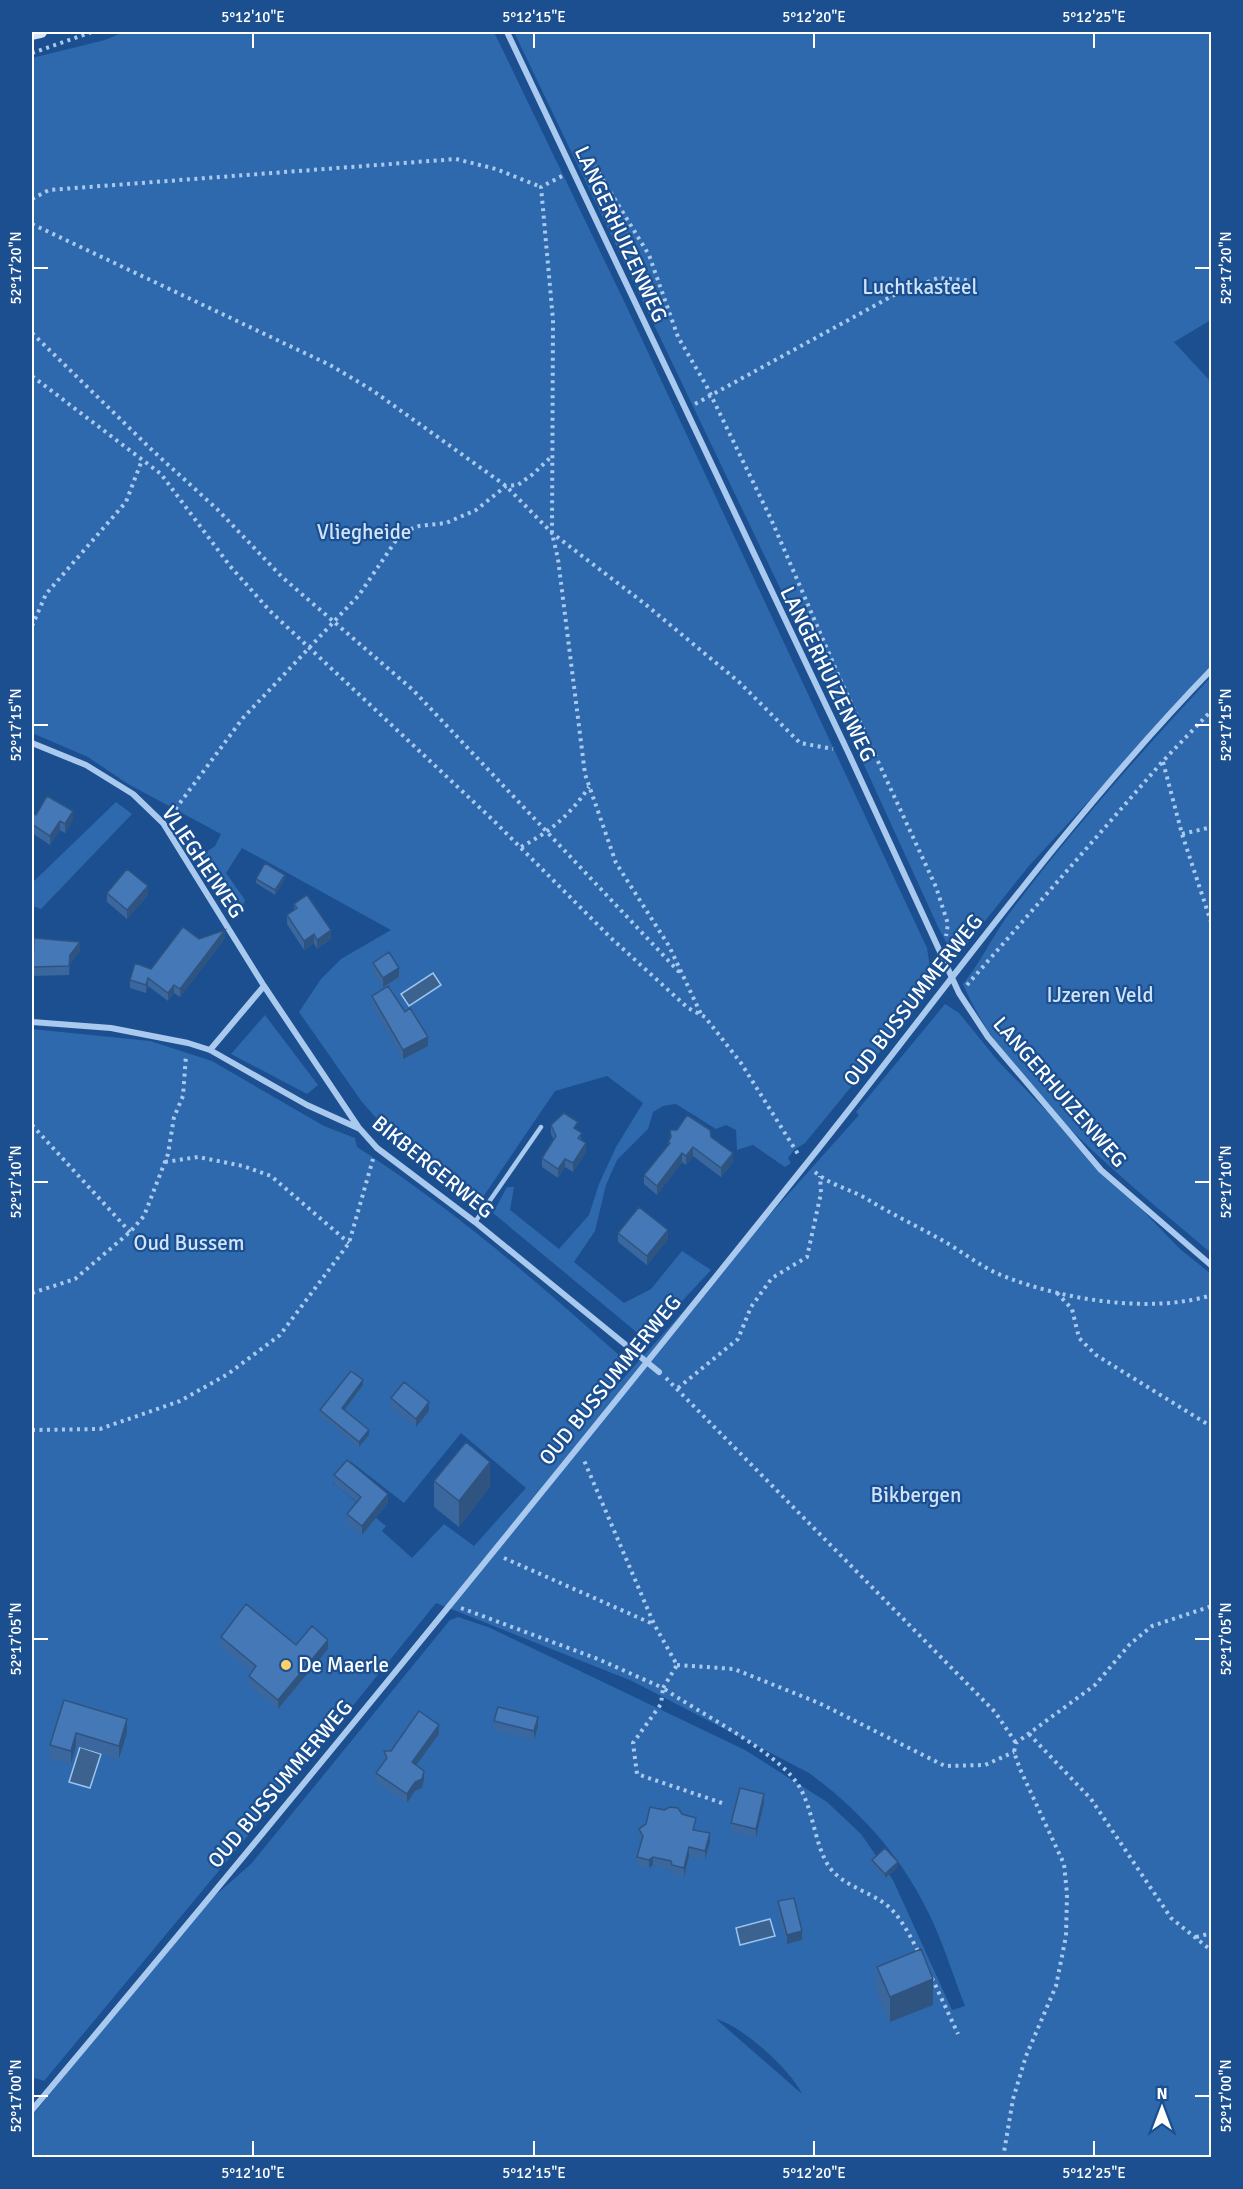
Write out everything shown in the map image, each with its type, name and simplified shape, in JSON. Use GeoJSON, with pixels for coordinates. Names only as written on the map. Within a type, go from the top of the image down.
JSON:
{"type":"FeatureCollection","features":[{"type":"Feature","properties":{"kind":"main road"},"geometry":{"type":"LineString","coordinates":[[32,34],[41,32]]}},
{"type":"Feature","properties":{"kind":"street","name":"LANGERHUIZENWEG"},"geometry":{"type":"LineString","coordinates":[[507,32],[848,752],[959,993],[988,1037],[1101,1170],[1212,1266]]}},
{"type":"Feature","properties":{"kind":"street","name":"OUD BUSSUMMERWEG"},"geometry":{"type":"LineString","coordinates":[[32,2110],[451,1604],[806,1165],[952,977],[1145,738],[1212,669]]}},
{"type":"Feature","properties":{"kind":"street","name":"VLIEGHEIWEG"},"geometry":{"type":"LineString","coordinates":[[32,743],[86,765],[133,794],[163,823],[264,987],[360,1129]]}},
{"type":"Feature","properties":{"kind":"street"},"geometry":{"type":"LineString","coordinates":[[210,1050],[264,987]]}},
{"type":"Feature","properties":{"kind":"street","name":"BIKBERGERWEG"},"geometry":{"type":"LineString","coordinates":[[32,1022],[111,1028],[188,1043],[210,1050],[307,1105],[360,1129],[377,1148],[475,1222],[659,1372]]}},
{"type":"Feature","properties":{"kind":"lane"},"geometry":{"type":"LineString","coordinates":[[475,1222],[541,1127]]}},
{"type":"Feature","properties":{"kind":"path"},"geometry":{"type":"LineString","coordinates":[[32,53],[92,32]]}},
{"type":"Feature","properties":{"kind":"path"},"geometry":{"type":"LineString","coordinates":[[32,199],[48,190],[456,159],[496,169],[541,188]]}},
{"type":"Feature","properties":{"kind":"path"},"geometry":{"type":"LineString","coordinates":[[541,188],[592,162],[604,178],[649,255],[678,337],[771,519],[840,680],[936,887],[948,924],[942,956]]}},
{"type":"Feature","properties":{"kind":"path"},"geometry":{"type":"LineString","coordinates":[[541,188],[553,320],[552,533],[558,559],[585,774],[616,863],[669,946],[701,1014],[741,1063],[806,1165],[820,1176],[852,1190],[909,1224],[947,1243],[975,1263],[1006,1277],[1056,1293],[1141,1305],[1212,1295]]}},
{"type":"Feature","properties":{"kind":"path"},"geometry":{"type":"LineString","coordinates":[[32,224],[330,366],[372,390],[506,486],[552,533],[645,604],[739,682],[800,743],[848,752]]}},
{"type":"Feature","properties":{"kind":"path"},"geometry":{"type":"LineString","coordinates":[[693,405],[894,295],[938,278],[978,281]]}},
{"type":"Feature","properties":{"kind":"path"},"geometry":{"type":"LineString","coordinates":[[32,333],[153,451],[218,509],[282,577],[413,690],[684,977]]}},
{"type":"Feature","properties":{"kind":"path"},"geometry":{"type":"LineString","coordinates":[[32,376],[161,474],[230,566],[256,596],[521,847],[611,938],[688,1008],[701,1014]]}},
{"type":"Feature","properties":{"kind":"path"},"geometry":{"type":"LineString","coordinates":[[163,823],[243,718],[359,595],[401,533],[419,526],[446,524],[465,515],[506,486],[518,485],[552,456]]}},
{"type":"Feature","properties":{"kind":"path"},"geometry":{"type":"LineString","coordinates":[[32,626],[46,594],[126,502],[142,460]]}},
{"type":"Feature","properties":{"kind":"path"},"geometry":{"type":"LineString","coordinates":[[959,993],[1163,761],[1212,710]]}},
{"type":"Feature","properties":{"kind":"path"},"geometry":{"type":"LineString","coordinates":[[1163,761],[1182,834],[1212,925]]}},
{"type":"Feature","properties":{"kind":"path"},"geometry":{"type":"LineString","coordinates":[[521,847],[547,833],[571,813],[590,787]]}},
{"type":"Feature","properties":{"kind":"path"},"geometry":{"type":"LineString","coordinates":[[1182,834],[1212,827]]}},
{"type":"Feature","properties":{"kind":"path"},"geometry":{"type":"LineString","coordinates":[[32,1293],[75,1279],[130,1232],[144,1216],[165,1162],[174,1117],[183,1096],[188,1043]]}},
{"type":"Feature","properties":{"kind":"path"},"geometry":{"type":"LineString","coordinates":[[32,1125],[130,1232]]}},
{"type":"Feature","properties":{"kind":"path"},"geometry":{"type":"LineString","coordinates":[[32,1430],[100,1429],[180,1401],[228,1374],[280,1335],[350,1243],[377,1148]]}},
{"type":"Feature","properties":{"kind":"path"},"geometry":{"type":"LineString","coordinates":[[165,1162],[198,1157],[243,1166],[271,1176],[350,1243]]}},
{"type":"Feature","properties":{"kind":"path"},"geometry":{"type":"LineString","coordinates":[[678,1388],[738,1339],[751,1307],[772,1278],[807,1257],[821,1194],[820,1176]]}},
{"type":"Feature","properties":{"kind":"path"},"geometry":{"type":"LineString","coordinates":[[1056,1293],[1072,1309],[1079,1338],[1096,1355],[1212,1427]]}},
{"type":"Feature","properties":{"kind":"path"},"geometry":{"type":"LineString","coordinates":[[659,1372],[678,1388],[995,1712],[1016,1743]]}},
{"type":"Feature","properties":{"kind":"path"},"geometry":{"type":"LineString","coordinates":[[578,1446],[654,1624],[677,1665]]}},
{"type":"Feature","properties":{"kind":"path"},"geometry":{"type":"LineString","coordinates":[[492,1553],[654,1624]]}},
{"type":"Feature","properties":{"kind":"path"},"geometry":{"type":"LineString","coordinates":[[451,1604],[598,1659],[663,1688],[776,1761],[797,1783],[809,1806],[830,1868],[848,1883],[885,1904],[909,1935],[926,1965]]}},
{"type":"Feature","properties":{"kind":"path"},"geometry":{"type":"LineString","coordinates":[[1003,2157],[1013,2099],[1026,2056],[1056,1986],[1065,1936],[1067,1894],[1064,1864],[1014,1752],[1016,1743],[1095,1685],[1130,1644],[1152,1626],[1212,1605]]}},
{"type":"Feature","properties":{"kind":"path"},"geometry":{"type":"LineString","coordinates":[[677,1665],[734,1669],[819,1703],[945,1766],[985,1765],[1014,1752]]}},
{"type":"Feature","properties":{"kind":"path"},"geometry":{"type":"LineString","coordinates":[[677,1665],[663,1688],[661,1704],[633,1743],[637,1774],[722,1803]]}},
{"type":"Feature","properties":{"kind":"path"},"geometry":{"type":"LineString","coordinates":[[1029,1734],[1078,1783],[1171,1918],[1212,1951]]}},
{"type":"Feature","properties":{"kind":"path"},"geometry":{"type":"LineString","coordinates":[[1195,1937],[1212,1933]]}},
{"type":"Feature","properties":{"kind":"path"},"geometry":{"type":"LineString","coordinates":[[930,1975],[958,2034]]}},
{"type":"Feature","properties":{"kind":"green space","name":"Vliegheide"},"geometry":{"type":"Polygon","coordinates":[[[124,32],[494,32],[624,301],[927,948],[931,975],[925,997],[805,1143],[794,1150],[788,1158],[791,1163],[785,1167],[753,1145],[737,1150],[736,1130],[726,1125],[716,1129],[676,1104],[663,1106],[653,1112],[648,1129],[617,1160],[606,1185],[595,1231],[574,1262],[624,1303],[651,1289],[682,1251],[711,1270],[646,1340],[493,1213],[507,1187],[514,1187],[510,1210],[559,1249],[589,1215],[599,1184],[616,1147],[643,1103],[607,1076],[555,1091],[479,1203],[386,1129],[362,1102],[299,1012],[321,979],[341,959],[391,930],[242,848],[226,873],[245,900],[238,919],[197,858],[215,846],[221,834],[128,784],[88,757],[32,733],[32,58],[105,40],[124,32]]]}},
{"type":"Feature","properties":{"kind":"green space","name":"Luchtkasteel"},"geometry":{"type":"Polygon","coordinates":[[[514,32],[1211,32],[1211,320],[1174,342],[1211,382],[1211,668],[1028,867],[962,950],[951,951],[939,929],[854,743],[514,32]]]}},
{"type":"Feature","properties":{"kind":"green space","name":"IJzeren Veld"},"geometry":{"type":"Polygon","coordinates":[[[1211,677],[1211,1253],[1106,1163],[1038,1096],[1008,1060],[983,1022],[963,984],[1008,915],[1056,853],[1211,677]]]}},
{"type":"Feature","properties":{"kind":"green space"},"geometry":{"type":"Polygon","coordinates":[[[116,802],[132,814],[41,909],[32,906],[32,883],[116,802]]]}},
{"type":"Feature","properties":{"kind":"green space"},"geometry":{"type":"Polygon","coordinates":[[[945,1004],[959,1013],[998,1061],[1180,1249],[1211,1274],[1211,2157],[32,2157],[32,2116],[195,1913],[251,1864],[450,1620],[458,1617],[488,1627],[745,1750],[827,1802],[861,1834],[893,1880],[952,2010],[965,2006],[935,1927],[907,1874],[863,1819],[828,1787],[809,1773],[632,1681],[436,1603],[237,1849],[44,2081],[32,2077],[32,1029],[150,1041],[212,1061],[324,1126],[355,1138],[357,1147],[463,1223],[531,1278],[629,1364],[578,1429],[859,1115],[856,1112],[945,1004]],[[461,1433],[404,1503],[350,1461],[333,1483],[386,1526],[382,1531],[412,1558],[444,1524],[474,1546],[526,1488],[461,1433]],[[716,2019],[802,2094],[787,2073],[764,2050],[739,2030],[716,2019]]]}},
{"type":"Feature","properties":{"kind":"green space"},"geometry":{"type":"Polygon","coordinates":[[[265,1015],[318,1085],[307,1094],[231,1054],[265,1015]]]}},
{"type":"Feature","properties":{"kind":"shaded area"},"geometry":{"type":"Polygon","coordinates":[[[433,973],[441,985],[409,1006],[401,994],[433,973]]]}},
{"type":"Feature","properties":{"kind":"shaded area"},"geometry":{"type":"Polygon","coordinates":[[[80,1747],[101,1754],[90,1788],[69,1782],[80,1747]]]}},
{"type":"Feature","properties":{"kind":"shaded area"},"geometry":{"type":"Polygon","coordinates":[[[770,1919],[775,1936],[740,1945],[736,1928],[770,1919]]]}},
{"type":"Feature","properties":{"kind":"building"},"geometry":{"type":"Polygon","coordinates":[[[47,796],[73,811],[65,824],[60,821],[50,836],[32,824],[32,812],[36,815],[47,796]]]}},
{"type":"Feature","properties":{"kind":"building"},"geometry":{"type":"Polygon","coordinates":[[[265,863],[285,875],[275,890],[256,879],[265,863]]]}},
{"type":"Feature","properties":{"kind":"building"},"geometry":{"type":"Polygon","coordinates":[[[127,869],[148,886],[127,910],[107,893],[127,869]]]}},
{"type":"Feature","properties":{"kind":"building"},"geometry":{"type":"Polygon","coordinates":[[[307,895],[331,930],[317,940],[314,934],[304,941],[287,915],[297,908],[294,904],[307,895]]]}},
{"type":"Feature","properties":{"kind":"building"},"geometry":{"type":"Polygon","coordinates":[[[183,927],[199,939],[225,930],[180,989],[174,985],[168,993],[148,978],[146,985],[130,980],[135,963],[151,969],[183,927]]]}},
{"type":"Feature","properties":{"kind":"building"},"geometry":{"type":"Polygon","coordinates":[[[34,938],[80,942],[70,955],[69,966],[33,967],[34,938]]]}},
{"type":"Feature","properties":{"kind":"building"},"geometry":{"type":"Polygon","coordinates":[[[389,952],[399,968],[383,978],[373,963],[389,952]]]}},
{"type":"Feature","properties":{"kind":"building"},"geometry":{"type":"Polygon","coordinates":[[[388,986],[405,1012],[410,1008],[428,1037],[403,1050],[372,996],[388,986]]]}},
{"type":"Feature","properties":{"kind":"building"},"geometry":{"type":"Polygon","coordinates":[[[564,1113],[578,1122],[574,1128],[582,1133],[578,1138],[586,1143],[573,1163],[565,1159],[558,1169],[542,1158],[556,1136],[551,1125],[564,1113]]]}},
{"type":"Feature","properties":{"kind":"building"},"geometry":{"type":"Polygon","coordinates":[[[687,1115],[710,1130],[711,1137],[733,1153],[721,1168],[693,1147],[686,1156],[682,1153],[657,1186],[644,1175],[670,1143],[668,1142],[671,1137],[670,1130],[677,1130],[687,1115]]]}},
{"type":"Feature","properties":{"kind":"building"},"geometry":{"type":"Polygon","coordinates":[[[639,1207],[668,1230],[647,1256],[618,1233],[639,1207]]]}},
{"type":"Feature","properties":{"kind":"building"},"geometry":{"type":"Polygon","coordinates":[[[351,1371],[363,1380],[342,1408],[369,1430],[359,1442],[320,1410],[351,1371]]]}},
{"type":"Feature","properties":{"kind":"building"},"geometry":{"type":"Polygon","coordinates":[[[404,1382],[429,1402],[416,1419],[391,1398],[404,1382]]]}},
{"type":"Feature","properties":{"kind":"building"},"geometry":{"type":"Polygon","coordinates":[[[466,1442],[490,1462],[459,1501],[434,1481],[466,1442]]]}},
{"type":"Feature","properties":{"kind":"building"},"geometry":{"type":"Polygon","coordinates":[[[347,1460],[388,1494],[362,1526],[347,1514],[361,1497],[334,1475],[347,1460]]]}},
{"type":"Feature","properties":{"kind":"building","name":"De Maerle"},"geometry":{"type":"Polygon","coordinates":[[[246,1604],[296,1645],[312,1626],[328,1640],[278,1700],[249,1676],[256,1666],[221,1637],[246,1604]]]}},
{"type":"Feature","properties":{"kind":"building"},"geometry":{"type":"Polygon","coordinates":[[[64,1700],[127,1719],[119,1746],[76,1733],[71,1751],[50,1745],[64,1700]]]}},
{"type":"Feature","properties":{"kind":"building"},"geometry":{"type":"Polygon","coordinates":[[[498,1707],[538,1717],[534,1731],[494,1721],[498,1707]]]}},
{"type":"Feature","properties":{"kind":"building"},"geometry":{"type":"Polygon","coordinates":[[[419,1711],[439,1725],[412,1762],[424,1771],[422,1779],[415,1782],[407,1794],[376,1773],[387,1758],[384,1751],[391,1751],[419,1711]]]}},
{"type":"Feature","properties":{"kind":"building"},"geometry":{"type":"Polygon","coordinates":[[[740,1788],[764,1794],[756,1829],[731,1823],[740,1788]]]}},
{"type":"Feature","properties":{"kind":"building"},"geometry":{"type":"Polygon","coordinates":[[[650,1807],[664,1810],[670,1807],[678,1808],[682,1814],[696,1818],[693,1830],[710,1833],[705,1851],[689,1847],[684,1868],[672,1865],[671,1861],[653,1857],[649,1860],[637,1857],[643,1836],[639,1829],[646,1824],[650,1807]]]}},
{"type":"Feature","properties":{"kind":"building"},"geometry":{"type":"Polygon","coordinates":[[[885,1848],[898,1862],[885,1874],[872,1860],[885,1848]]]}},
{"type":"Feature","properties":{"kind":"building"},"geometry":{"type":"Polygon","coordinates":[[[794,1898],[802,1931],[787,1935],[778,1901],[794,1898]]]}},
{"type":"Feature","properties":{"kind":"building"},"geometry":{"type":"Polygon","coordinates":[[[921,1949],[933,1979],[890,1997],[877,1967],[921,1949]]]}},
{"type":"Feature","properties":{"kind":"place","name":"De Maerle"},"geometry":{"type":"Point","coordinates":[286,1665]}},
{"type":"Feature","properties":{"kind":"park label","name":"Oud Bussem"},"geometry":{"type":"Point","coordinates":[189,1243]}},
{"type":"Feature","properties":{"kind":"park label","name":"Bikbergen"},"geometry":{"type":"Point","coordinates":[916,1495]}}]}
